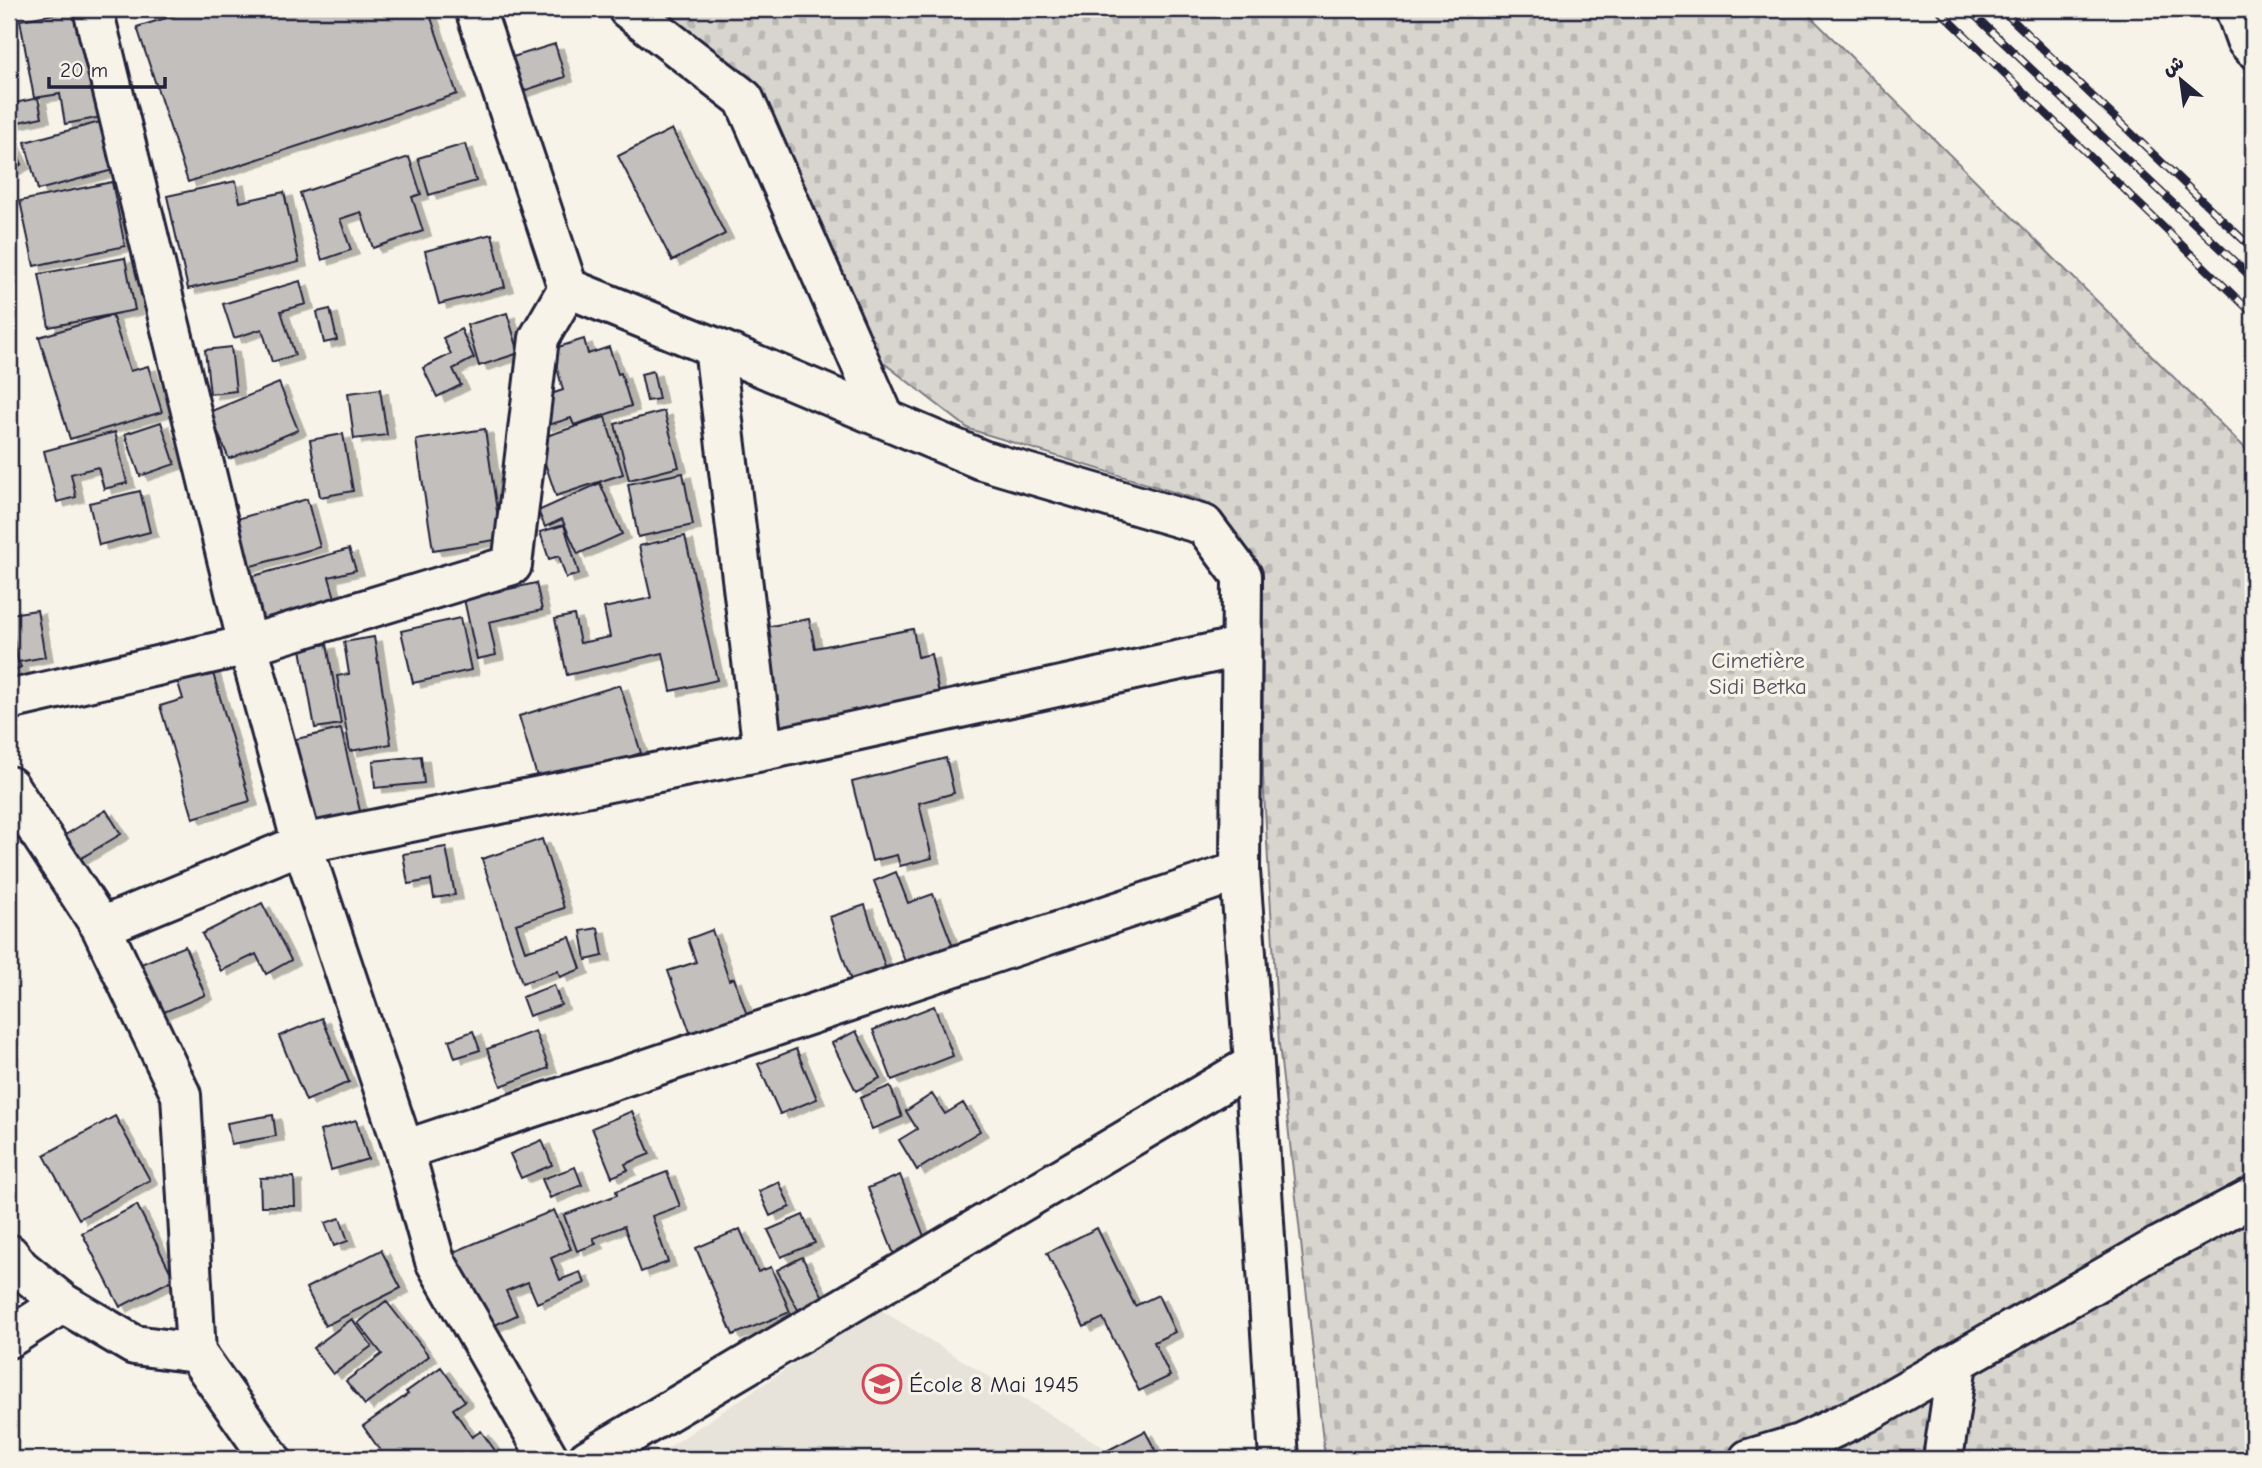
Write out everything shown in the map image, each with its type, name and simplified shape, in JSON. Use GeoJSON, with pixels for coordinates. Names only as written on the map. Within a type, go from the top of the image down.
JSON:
{"type":"FeatureCollection","features":[{"type":"Feature","properties":{"kind":"street"},"geometry":{"type":"LineString","coordinates":[[93,9],[248,645],[302,844],[404,1150],[435,1261],[549,1459]]}},
{"type":"Feature","properties":{"kind":"street"},"geometry":{"type":"LineString","coordinates":[[9,700],[248,645],[512,565],[539,338],[568,288],[475,9]]}},
{"type":"Feature","properties":{"kind":"street"},"geometry":{"type":"LineString","coordinates":[[628,9],[744,100],[885,419]]}},
{"type":"Feature","properties":{"kind":"street"},"geometry":{"type":"LineString","coordinates":[[2235,9],[2246,40],[2253,48]]}},
{"type":"Feature","properties":{"kind":"street"},"geometry":{"type":"LineString","coordinates":[[568,288],[982,460],[1204,525],[1242,576],[1240,871],[1279,1459]]}},
{"type":"Feature","properties":{"kind":"street"},"geometry":{"type":"LineString","coordinates":[[715,347],[763,751]]}},
{"type":"Feature","properties":{"kind":"street"},"geometry":{"type":"LineString","coordinates":[[101,927],[302,844],[763,751],[1240,647]]}},
{"type":"Feature","properties":{"kind":"street"},"geometry":{"type":"LineString","coordinates":[[9,786],[101,927],[181,1095],[197,1353],[271,1459]]}},
{"type":"Feature","properties":{"kind":"street"},"geometry":{"type":"LineString","coordinates":[[404,1150],[1240,871]]}},
{"type":"Feature","properties":{"kind":"street"},"geometry":{"type":"LineString","coordinates":[[589,1459],[1254,1063]]}},
{"type":"Feature","properties":{"kind":"street"},"geometry":{"type":"LineString","coordinates":[[1749,1459],[1800,1444],[1868,1412],[2154,1249],[2253,1198]]}},
{"type":"Feature","properties":{"kind":"street"},"geometry":{"type":"LineString","coordinates":[[9,1254],[20,1268],[63,1303],[134,1345],[197,1353]]}},
{"type":"Feature","properties":{"kind":"street"},"geometry":{"type":"LineString","coordinates":[[9,1338],[63,1303]]}},
{"type":"Feature","properties":{"kind":"street"},"geometry":{"type":"LineString","coordinates":[[1942,1459],[1957,1363]]}},
{"type":"Feature","properties":{"kind":"shaded area","name":"École 8 Mai 1945"},"geometry":{"type":"Polygon","coordinates":[[[878,1308],[1122,1459],[651,1459],[878,1308]]]}},
{"type":"Feature","properties":{"kind":"green space","name":"Cimetière Sidi Betka"},"geometry":{"type":"Polygon","coordinates":[[[663,9],[1803,9],[2253,456],[2253,1459],[1325,1459],[1279,1044],[1263,776],[1263,571],[1209,503],[969,429],[871,353],[767,103],[663,9]]]}},
{"type":"Feature","properties":{"kind":"building"},"geometry":{"type":"Polygon","coordinates":[[[83,9],[102,117],[65,124],[60,94],[34,98],[20,20],[83,9]]]}},
{"type":"Feature","properties":{"kind":"building"},"geometry":{"type":"Polygon","coordinates":[[[195,9],[428,9],[457,94],[188,182],[137,27],[195,9]]]}},
{"type":"Feature","properties":{"kind":"building"},"geometry":{"type":"Polygon","coordinates":[[[555,44],[565,77],[511,95],[500,61],[555,44]]]}},
{"type":"Feature","properties":{"kind":"building"},"geometry":{"type":"Polygon","coordinates":[[[38,98],[42,117],[14,123],[10,104],[38,98]]]}},
{"type":"Feature","properties":{"kind":"building"},"geometry":{"type":"Polygon","coordinates":[[[100,122],[113,170],[38,190],[25,142],[100,122]]]}},
{"type":"Feature","properties":{"kind":"building"},"geometry":{"type":"Polygon","coordinates":[[[672,129],[725,234],[672,261],[618,156],[672,129]]]}},
{"type":"Feature","properties":{"kind":"building"},"geometry":{"type":"Polygon","coordinates":[[[9,138],[22,164],[9,171],[9,138]]]}},
{"type":"Feature","properties":{"kind":"building"},"geometry":{"type":"Polygon","coordinates":[[[465,144],[476,181],[429,195],[418,158],[465,144]]]}},
{"type":"Feature","properties":{"kind":"building"},"geometry":{"type":"Polygon","coordinates":[[[409,157],[421,194],[412,197],[423,231],[373,248],[361,212],[340,219],[351,250],[322,260],[300,193],[409,157]]]}},
{"type":"Feature","properties":{"kind":"building"},"geometry":{"type":"Polygon","coordinates":[[[236,181],[240,202],[284,192],[299,262],[188,289],[167,196],[236,181]]]}},
{"type":"Feature","properties":{"kind":"building"},"geometry":{"type":"Polygon","coordinates":[[[112,182],[125,246],[34,266],[20,201],[112,182]]]}},
{"type":"Feature","properties":{"kind":"building"},"geometry":{"type":"Polygon","coordinates":[[[492,234],[505,287],[439,304],[425,251],[492,234]]]}},
{"type":"Feature","properties":{"kind":"building"},"geometry":{"type":"Polygon","coordinates":[[[125,258],[135,310],[49,327],[39,274],[125,258]]]}},
{"type":"Feature","properties":{"kind":"building"},"geometry":{"type":"Polygon","coordinates":[[[300,281],[306,304],[281,311],[295,355],[272,362],[262,329],[234,338],[223,304],[300,281]]]}},
{"type":"Feature","properties":{"kind":"building"},"geometry":{"type":"Polygon","coordinates":[[[330,309],[337,340],[324,343],[317,312],[330,309]]]}},
{"type":"Feature","properties":{"kind":"building"},"geometry":{"type":"Polygon","coordinates":[[[507,313],[519,353],[479,366],[467,325],[507,313]]]}},
{"type":"Feature","properties":{"kind":"building"},"geometry":{"type":"Polygon","coordinates":[[[112,315],[130,371],[148,366],[162,412],[70,439],[39,337],[112,315]]]}},
{"type":"Feature","properties":{"kind":"building"},"geometry":{"type":"Polygon","coordinates":[[[461,329],[474,358],[453,369],[461,385],[437,397],[423,368],[451,354],[443,338],[461,329]]]}},
{"type":"Feature","properties":{"kind":"building"},"geometry":{"type":"Polygon","coordinates":[[[584,339],[588,354],[609,347],[618,374],[621,373],[631,406],[574,425],[571,418],[545,426],[536,399],[563,390],[552,349],[584,339]]]}},
{"type":"Feature","properties":{"kind":"building"},"geometry":{"type":"Polygon","coordinates":[[[231,347],[236,391],[210,394],[205,350],[231,347]]]}},
{"type":"Feature","properties":{"kind":"building"},"geometry":{"type":"Polygon","coordinates":[[[653,371],[659,399],[647,401],[641,374],[653,371]]]}},
{"type":"Feature","properties":{"kind":"building"},"geometry":{"type":"Polygon","coordinates":[[[279,383],[298,430],[229,459],[209,412],[279,383]]]}},
{"type":"Feature","properties":{"kind":"building"},"geometry":{"type":"Polygon","coordinates":[[[380,389],[387,435],[354,439],[348,393],[380,389]]]}},
{"type":"Feature","properties":{"kind":"building"},"geometry":{"type":"Polygon","coordinates":[[[664,411],[679,467],[629,480],[615,424],[664,411]]]}},
{"type":"Feature","properties":{"kind":"building"},"geometry":{"type":"Polygon","coordinates":[[[605,417],[623,474],[556,496],[537,439],[605,417]]]}},
{"type":"Feature","properties":{"kind":"building"},"geometry":{"type":"Polygon","coordinates":[[[161,422],[175,464],[140,476],[125,434],[161,422]]]}},
{"type":"Feature","properties":{"kind":"building"},"geometry":{"type":"Polygon","coordinates":[[[485,429],[501,539],[433,550],[416,440],[485,429]]]}},
{"type":"Feature","properties":{"kind":"building"},"geometry":{"type":"Polygon","coordinates":[[[115,432],[127,483],[104,489],[98,467],[71,474],[76,497],[57,502],[44,451],[115,432]]]}},
{"type":"Feature","properties":{"kind":"building"},"geometry":{"type":"Polygon","coordinates":[[[343,434],[353,491],[320,497],[310,440],[343,434]]]}},
{"type":"Feature","properties":{"kind":"building"},"geometry":{"type":"Polygon","coordinates":[[[683,473],[693,525],[638,537],[628,484],[683,473]]]}},
{"type":"Feature","properties":{"kind":"building"},"geometry":{"type":"Polygon","coordinates":[[[600,483],[622,534],[578,554],[562,519],[545,527],[538,511],[600,483]]]}},
{"type":"Feature","properties":{"kind":"building"},"geometry":{"type":"Polygon","coordinates":[[[140,491],[150,532],[99,545],[89,503],[140,491]]]}},
{"type":"Feature","properties":{"kind":"building"},"geometry":{"type":"Polygon","coordinates":[[[307,499],[320,547],[244,568],[230,521],[307,499]]]}},
{"type":"Feature","properties":{"kind":"building"},"geometry":{"type":"Polygon","coordinates":[[[564,525],[579,574],[566,578],[559,556],[549,559],[540,532],[564,525]]]}},
{"type":"Feature","properties":{"kind":"building"},"geometry":{"type":"Polygon","coordinates":[[[685,536],[717,680],[671,691],[663,653],[567,675],[555,619],[574,615],[580,643],[610,637],[604,608],[651,598],[639,546],[685,536]]]}},
{"type":"Feature","properties":{"kind":"building"},"geometry":{"type":"Polygon","coordinates":[[[349,549],[356,570],[329,577],[337,605],[257,627],[243,579],[349,549]]]}},
{"type":"Feature","properties":{"kind":"building"},"geometry":{"type":"Polygon","coordinates":[[[536,583],[542,610],[489,622],[496,655],[477,659],[464,599],[536,583]]]}},
{"type":"Feature","properties":{"kind":"building"},"geometry":{"type":"Polygon","coordinates":[[[37,610],[45,657],[18,662],[10,614],[37,610]]]}},
{"type":"Feature","properties":{"kind":"building"},"geometry":{"type":"Polygon","coordinates":[[[460,618],[471,670],[413,683],[401,631],[460,618]]]}},
{"type":"Feature","properties":{"kind":"building"},"geometry":{"type":"Polygon","coordinates":[[[809,619],[815,648],[913,629],[918,657],[931,654],[941,704],[773,729],[754,629],[809,619]]]}},
{"type":"Feature","properties":{"kind":"building"},"geometry":{"type":"Polygon","coordinates":[[[374,637],[391,744],[350,751],[337,676],[349,674],[344,642],[374,637]]]}},
{"type":"Feature","properties":{"kind":"building"},"geometry":{"type":"Polygon","coordinates":[[[9,641],[21,667],[9,673],[9,641]]]}},
{"type":"Feature","properties":{"kind":"building"},"geometry":{"type":"Polygon","coordinates":[[[327,644],[341,724],[315,728],[301,649],[327,644]]]}},
{"type":"Feature","properties":{"kind":"building"},"geometry":{"type":"Polygon","coordinates":[[[210,663],[250,801],[193,818],[160,706],[183,699],[175,673],[210,663]]]}},
{"type":"Feature","properties":{"kind":"building"},"geometry":{"type":"Polygon","coordinates":[[[620,685],[641,753],[591,769],[541,790],[519,716],[620,685]]]}},
{"type":"Feature","properties":{"kind":"building"},"geometry":{"type":"Polygon","coordinates":[[[341,729],[363,824],[305,838],[283,742],[341,729]]]}},
{"type":"Feature","properties":{"kind":"building"},"geometry":{"type":"Polygon","coordinates":[[[421,756],[424,783],[375,788],[373,761],[421,756]]]}},
{"type":"Feature","properties":{"kind":"building"},"geometry":{"type":"Polygon","coordinates":[[[946,758],[954,793],[919,803],[932,858],[900,866],[897,855],[872,861],[852,782],[946,758]]]}},
{"type":"Feature","properties":{"kind":"building"},"geometry":{"type":"Polygon","coordinates":[[[106,810],[121,834],[76,861],[62,837],[106,810]]]}},
{"type":"Feature","properties":{"kind":"building"},"geometry":{"type":"Polygon","coordinates":[[[542,839],[564,908],[516,924],[525,951],[570,937],[581,969],[560,977],[558,971],[522,983],[482,859],[542,839]]]}},
{"type":"Feature","properties":{"kind":"building"},"geometry":{"type":"Polygon","coordinates":[[[446,847],[455,895],[434,898],[431,880],[408,884],[403,854],[446,847]]]}},
{"type":"Feature","properties":{"kind":"building"},"geometry":{"type":"Polygon","coordinates":[[[896,872],[908,903],[933,894],[956,955],[909,972],[874,881],[896,872]]]}},
{"type":"Feature","properties":{"kind":"building"},"geometry":{"type":"Polygon","coordinates":[[[262,903],[291,960],[266,974],[256,954],[221,971],[202,934],[262,903]]]}},
{"type":"Feature","properties":{"kind":"building"},"geometry":{"type":"Polygon","coordinates":[[[865,905],[888,976],[853,987],[830,917],[865,905]]]}},
{"type":"Feature","properties":{"kind":"building"},"geometry":{"type":"Polygon","coordinates":[[[598,928],[603,956],[586,960],[581,931],[598,928]]]}},
{"type":"Feature","properties":{"kind":"building"},"geometry":{"type":"Polygon","coordinates":[[[712,930],[729,980],[734,978],[750,1024],[694,1043],[668,971],[696,962],[688,939],[712,930]]]}},
{"type":"Feature","properties":{"kind":"building"},"geometry":{"type":"Polygon","coordinates":[[[185,946],[205,995],[157,1015],[136,966],[185,946]]]}},
{"type":"Feature","properties":{"kind":"building"},"geometry":{"type":"Polygon","coordinates":[[[554,985],[561,1005],[529,1016],[522,997],[554,985]]]}},
{"type":"Feature","properties":{"kind":"building"},"geometry":{"type":"Polygon","coordinates":[[[934,1006],[953,1056],[892,1080],[873,1030],[934,1006]]]}},
{"type":"Feature","properties":{"kind":"building"},"geometry":{"type":"Polygon","coordinates":[[[322,1018],[349,1082],[306,1101],[279,1036],[322,1018]]]}},
{"type":"Feature","properties":{"kind":"building"},"geometry":{"type":"Polygon","coordinates":[[[473,1031],[480,1050],[455,1058],[449,1040],[473,1031]]]}},
{"type":"Feature","properties":{"kind":"building"},"geometry":{"type":"Polygon","coordinates":[[[535,1031],[549,1068],[501,1086],[487,1049],[535,1031]]]}},
{"type":"Feature","properties":{"kind":"building"},"geometry":{"type":"Polygon","coordinates":[[[856,1031],[880,1078],[856,1091],[832,1043],[856,1031]]]}},
{"type":"Feature","properties":{"kind":"building"},"geometry":{"type":"Polygon","coordinates":[[[796,1049],[817,1099],[780,1114],[758,1064],[796,1049]]]}},
{"type":"Feature","properties":{"kind":"building"},"geometry":{"type":"Polygon","coordinates":[[[890,1086],[902,1117],[872,1129],[860,1098],[890,1086]]]}},
{"type":"Feature","properties":{"kind":"building"},"geometry":{"type":"Polygon","coordinates":[[[932,1094],[945,1114],[963,1103],[980,1131],[917,1170],[899,1140],[917,1129],[906,1111],[932,1094]]]}},
{"type":"Feature","properties":{"kind":"building"},"geometry":{"type":"Polygon","coordinates":[[[632,1111],[650,1154],[625,1164],[628,1170],[612,1177],[592,1128],[632,1111]]]}},
{"type":"Feature","properties":{"kind":"building"},"geometry":{"type":"Polygon","coordinates":[[[273,1115],[276,1136],[231,1144],[227,1123],[273,1115]]]}},
{"type":"Feature","properties":{"kind":"building"},"geometry":{"type":"Polygon","coordinates":[[[115,1116],[150,1180],[79,1219],[44,1155],[115,1116]]]}},
{"type":"Feature","properties":{"kind":"building"},"geometry":{"type":"Polygon","coordinates":[[[356,1120],[368,1159],[331,1170],[320,1131],[356,1120]]]}},
{"type":"Feature","properties":{"kind":"building"},"geometry":{"type":"Polygon","coordinates":[[[542,1140],[552,1165],[521,1178],[510,1154],[542,1140]]]}},
{"type":"Feature","properties":{"kind":"building"},"geometry":{"type":"Polygon","coordinates":[[[575,1167],[582,1185],[550,1198],[542,1179],[575,1167]]]}},
{"type":"Feature","properties":{"kind":"building"},"geometry":{"type":"Polygon","coordinates":[[[667,1172],[680,1206],[652,1216],[668,1262],[641,1272],[624,1226],[593,1238],[596,1244],[577,1251],[564,1215],[617,1195],[616,1191],[667,1172]]]}},
{"type":"Feature","properties":{"kind":"building"},"geometry":{"type":"Polygon","coordinates":[[[900,1175],[929,1249],[897,1262],[868,1188],[900,1175]]]}},
{"type":"Feature","properties":{"kind":"building"},"geometry":{"type":"Polygon","coordinates":[[[294,1177],[295,1206],[261,1206],[260,1178],[294,1177]]]}},
{"type":"Feature","properties":{"kind":"building"},"geometry":{"type":"Polygon","coordinates":[[[779,1182],[790,1207],[770,1216],[759,1191],[779,1182]]]}},
{"type":"Feature","properties":{"kind":"building"},"geometry":{"type":"Polygon","coordinates":[[[137,1205],[174,1279],[120,1307],[82,1233],[137,1205]]]}},
{"type":"Feature","properties":{"kind":"building"},"geometry":{"type":"Polygon","coordinates":[[[554,1210],[571,1249],[551,1258],[560,1280],[580,1272],[585,1283],[537,1303],[528,1282],[506,1291],[517,1315],[484,1330],[449,1254],[554,1210]]]}},
{"type":"Feature","properties":{"kind":"building"},"geometry":{"type":"Polygon","coordinates":[[[803,1215],[815,1243],[781,1257],[768,1230],[803,1215]]]}},
{"type":"Feature","properties":{"kind":"building"},"geometry":{"type":"Polygon","coordinates":[[[340,1218],[348,1241],[334,1246],[325,1223],[340,1218]]]}},
{"type":"Feature","properties":{"kind":"building"},"geometry":{"type":"Polygon","coordinates":[[[1097,1228],[1135,1306],[1158,1295],[1175,1332],[1154,1342],[1170,1376],[1139,1391],[1103,1318],[1084,1327],[1047,1253],[1097,1228]]]}},
{"type":"Feature","properties":{"kind":"building"},"geometry":{"type":"Polygon","coordinates":[[[740,1229],[758,1272],[771,1267],[790,1312],[733,1335],[696,1248],[740,1229]]]}},
{"type":"Feature","properties":{"kind":"building"},"geometry":{"type":"Polygon","coordinates":[[[381,1250],[401,1288],[325,1326],[306,1288],[381,1250]]]}},
{"type":"Feature","properties":{"kind":"building"},"geometry":{"type":"Polygon","coordinates":[[[802,1257],[823,1297],[798,1310],[777,1270],[802,1257]]]}},
{"type":"Feature","properties":{"kind":"building"},"geometry":{"type":"Polygon","coordinates":[[[386,1301],[429,1356],[365,1405],[346,1381],[382,1354],[358,1323],[386,1301]]]}},
{"type":"Feature","properties":{"kind":"building"},"geometry":{"type":"Polygon","coordinates":[[[352,1319],[372,1346],[333,1374],[313,1348],[352,1319]]]}},
{"type":"Feature","properties":{"kind":"building"},"geometry":{"type":"Polygon","coordinates":[[[441,1367],[465,1401],[453,1409],[472,1437],[481,1431],[501,1459],[386,1459],[363,1426],[441,1367]]]}},
{"type":"Feature","properties":{"kind":"building"},"geometry":{"type":"Polygon","coordinates":[[[1145,1431],[1160,1459],[1091,1459],[1145,1431]]]}},
{"type":"Feature","properties":{"kind":"railway"},"geometry":{"type":"LineString","coordinates":[[1938,9],[2253,314]]}},
{"type":"Feature","properties":{"kind":"railway"},"geometry":{"type":"LineString","coordinates":[[1968,9],[2253,279]]}},
{"type":"Feature","properties":{"kind":"railway"},"geometry":{"type":"LineString","coordinates":[[2001,9],[2253,249]]}},
{"type":"Feature","properties":{"kind":"place","name":"École 8 Mai 1945"},"geometry":{"type":"Point","coordinates":[882,1384]}}]}
